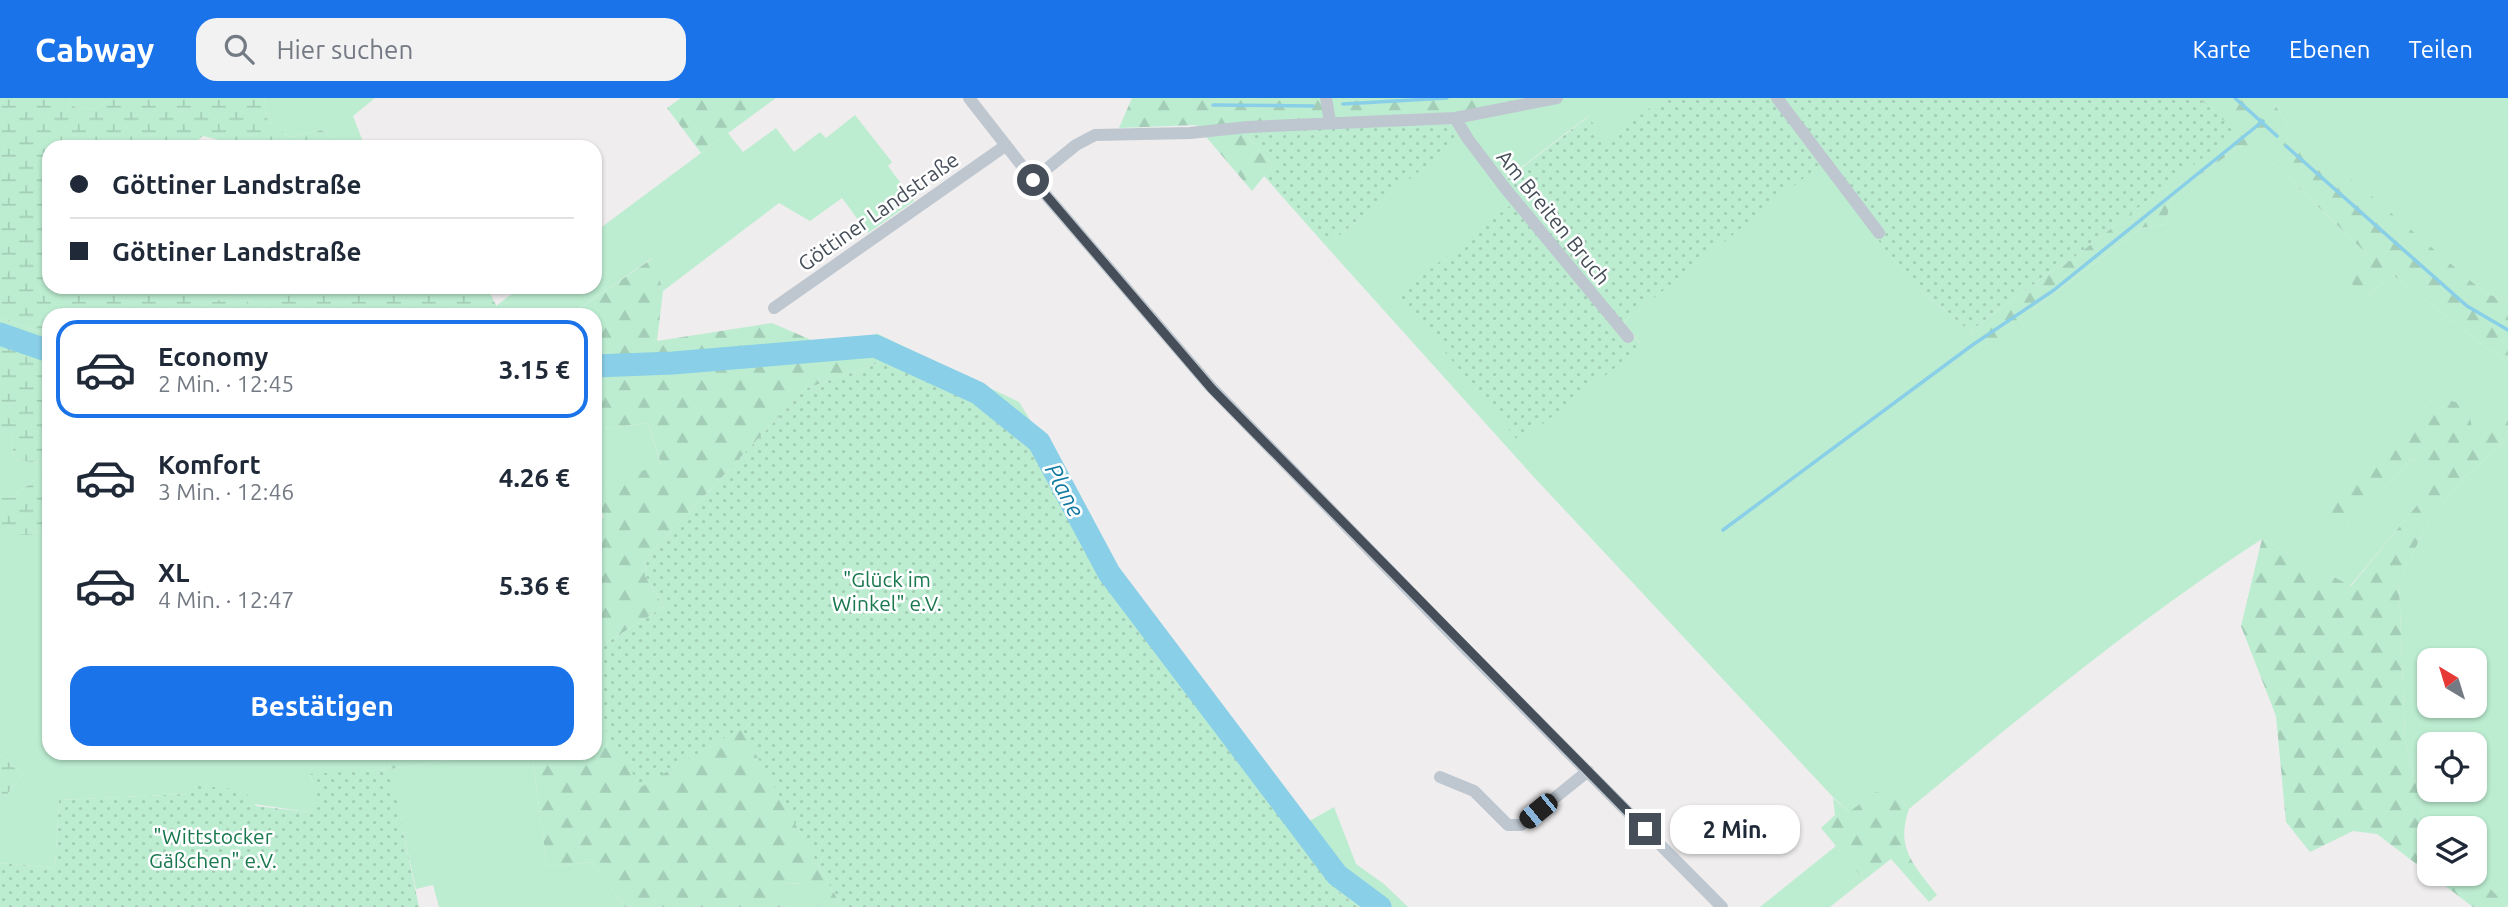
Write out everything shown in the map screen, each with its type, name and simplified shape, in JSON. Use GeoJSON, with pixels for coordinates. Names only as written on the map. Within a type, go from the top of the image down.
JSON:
{"type":"FeatureCollection","features":[{"type":"Feature","properties":{"kind":"street"},"geometry":{"type":"LineString","coordinates":[[969,98],[1033,180],[1212,389],[1722,907]]}},
{"type":"Feature","properties":{"kind":"street"},"geometry":{"type":"LineString","coordinates":[[1326,98],[1330,122]]}},
{"type":"Feature","properties":{"kind":"street"},"geometry":{"type":"LineString","coordinates":[[1033,180],[1076,145],[1095,135],[1189,133],[1330,122],[1455,118],[1557,98]]}},
{"type":"Feature","properties":{"kind":"street"},"geometry":{"type":"LineString","coordinates":[[1777,98],[1879,233]]}},
{"type":"Feature","properties":{"kind":"street","name":"Am Breiten Bruch"},"geometry":{"type":"LineString","coordinates":[[1455,118],[1505,188],[1628,337]]}},
{"type":"Feature","properties":{"kind":"street","name":"Göttiner Landstraße"},"geometry":{"type":"LineString","coordinates":[[774,308],[1005,146]]}},
{"type":"Feature","properties":{"kind":"street"},"geometry":{"type":"LineString","coordinates":[[1440,777],[1474,791],[1508,825],[1521,825],[1588,771]]}},
{"type":"Feature","properties":{"kind":"green space"},"geometry":{"type":"Polygon","coordinates":[[[0,98],[69,98],[74,107],[93,110],[112,98],[264,98],[268,121],[290,137],[321,130],[339,140],[219,140],[203,136],[198,140],[42,140],[42,294],[202,294],[196,298],[200,306],[238,294],[247,294],[249,308],[42,308],[42,333],[0,318],[0,98]]]}},
{"type":"Feature","properties":{"kind":"green space"},"geometry":{"type":"Polygon","coordinates":[[[69,98],[112,98],[93,110],[74,107],[69,98]]]}},
{"type":"Feature","properties":{"kind":"green space"},"geometry":{"type":"Polygon","coordinates":[[[264,98],[375,98],[353,116],[362,140],[339,140],[321,130],[290,137],[268,121],[264,98]]]}},
{"type":"Feature","properties":{"kind":"green space"},"geometry":{"type":"Polygon","coordinates":[[[681,98],[776,98],[701,153],[667,108],[681,98]]]}},
{"type":"Feature","properties":{"kind":"green space"},"geometry":{"type":"Polygon","coordinates":[[[1132,98],[1528,98],[1454,114],[1243,132],[1273,165],[1252,191],[1196,125],[1119,128],[1132,98]]]}},
{"type":"Feature","properties":{"kind":"green space"},"geometry":{"type":"Polygon","coordinates":[[[1528,98],[1663,98],[1607,142],[1587,117],[1498,185],[1642,346],[1624,322],[1820,164],[1911,283],[1970,331],[1978,344],[2025,330],[2020,319],[2141,228],[2165,224],[2173,194],[2242,145],[2288,124],[2270,98],[2508,98],[2508,302],[2485,293],[2294,131],[2271,161],[2368,255],[2365,297],[2393,275],[2487,348],[2508,360],[2508,419],[2474,441],[2434,397],[2325,506],[2346,524],[2413,458],[2442,476],[2350,586],[2262,539],[2126,635],[1909,809],[1901,799],[1849,812],[1532,475],[1326,246],[1460,138],[1449,122],[1528,98]]]}},
{"type":"Feature","properties":{"kind":"green space"},"geometry":{"type":"Polygon","coordinates":[[[1663,98],[2199,98],[2236,132],[2064,265],[2057,267],[1970,331],[1911,283],[1820,165],[1624,322],[1642,347],[1519,442],[1398,295],[1512,204],[1498,186],[1588,117],[1607,141],[1663,98]]]}},
{"type":"Feature","properties":{"kind":"green space"},"geometry":{"type":"Polygon","coordinates":[[[2199,98],[2270,98],[2288,124],[2265,154],[2242,145],[2173,194],[2165,224],[2141,228],[2020,319],[2025,330],[2016,345],[1978,345],[1970,331],[2057,267],[2064,265],[2235,132],[2199,98]]]}},
{"type":"Feature","properties":{"kind":"green space"},"geometry":{"type":"Polygon","coordinates":[[[855,115],[892,162],[888,166],[914,201],[868,233],[842,198],[810,221],[779,203],[663,291],[652,258],[602,293],[602,227],[728,133],[743,152],[776,128],[794,152],[820,132],[826,138],[855,115]]]}},
{"type":"Feature","properties":{"kind":"green space"},"geometry":{"type":"Polygon","coordinates":[[[1449,122],[1461,138],[1326,246],[1264,176],[1273,165],[1243,132],[1449,122]]]}},
{"type":"Feature","properties":{"kind":"green space"},"geometry":{"type":"Polygon","coordinates":[[[2294,130],[2485,293],[2508,302],[2508,360],[2487,348],[2393,275],[2365,297],[2346,278],[2368,255],[2271,161],[2294,130]]]}},
{"type":"Feature","properties":{"kind":"green space"},"geometry":{"type":"Polygon","coordinates":[[[653,258],[663,291],[657,341],[772,323],[823,345],[870,344],[885,361],[805,389],[646,558],[645,576],[664,607],[602,646],[602,485],[661,464],[648,423],[602,429],[602,308],[580,308],[653,258]]]}},
{"type":"Feature","properties":{"kind":"green space"},"geometry":{"type":"Polygon","coordinates":[[[201,294],[238,294],[200,306],[195,298],[201,294]]]}},
{"type":"Feature","properties":{"kind":"green space"},"geometry":{"type":"Polygon","coordinates":[[[247,294],[275,294],[262,308],[249,308],[247,294]]]}},
{"type":"Feature","properties":{"kind":"green space"},"geometry":{"type":"Polygon","coordinates":[[[275,294],[490,294],[498,308],[262,308],[275,294]]]}},
{"type":"Feature","properties":{"kind":"green space"},"geometry":{"type":"Polygon","coordinates":[[[512,294],[600,294],[580,308],[496,306],[512,294]]]}},
{"type":"Feature","properties":{"kind":"green space"},"geometry":{"type":"Polygon","coordinates":[[[0,318],[42,333],[42,347],[0,332],[0,318]]]}},
{"type":"Feature","properties":{"kind":"green space"},"geometry":{"type":"Polygon","coordinates":[[[876,333],[1019,402],[1122,577],[1204,694],[1306,823],[1334,807],[1356,864],[1384,884],[1408,907],[1359,907],[1342,895],[1194,702],[1090,559],[1047,470],[975,403],[885,361],[870,344],[876,333]]]}},
{"type":"Feature","properties":{"kind":"green space"},"geometry":{"type":"Polygon","coordinates":[[[0,336],[42,351],[42,463],[14,460],[11,431],[0,429],[0,336]]]}},
{"type":"Feature","properties":{"kind":"green space","name":"\"Glück im Winkel\" e.V."},"geometry":{"type":"Polygon","coordinates":[[[885,361],[975,403],[1033,450],[1047,470],[1090,559],[1194,702],[1342,895],[1359,907],[842,907],[741,728],[641,787],[602,724],[602,646],[664,607],[645,576],[646,558],[805,389],[885,361]]]}},
{"type":"Feature","properties":{"kind":"green space"},"geometry":{"type":"Polygon","coordinates":[[[2434,397],[2468,405],[2474,440],[2508,419],[2508,439],[2462,480],[2429,520],[2399,582],[2405,740],[2417,789],[2417,802],[2420,802],[2424,816],[2417,816],[2417,864],[2377,834],[2353,831],[2310,852],[2286,822],[2276,716],[2241,626],[2262,539],[2351,586],[2441,476],[2413,458],[2345,525],[2324,506],[2434,397]]]}},
{"type":"Feature","properties":{"kind":"green space"},"geometry":{"type":"Polygon","coordinates":[[[648,423],[661,465],[602,486],[602,429],[648,423]]]}},
{"type":"Feature","properties":{"kind":"green space"},"geometry":{"type":"Polygon","coordinates":[[[0,429],[11,430],[14,460],[42,463],[42,474],[11,498],[0,498],[0,429]]]}},
{"type":"Feature","properties":{"kind":"green space"},"geometry":{"type":"Polygon","coordinates":[[[2508,439],[2508,906],[2487,886],[2487,816],[2424,816],[2420,802],[2487,802],[2487,732],[2417,732],[2417,789],[2405,740],[2399,582],[2429,520],[2462,480],[2508,439]]]}},
{"type":"Feature","properties":{"kind":"green space"},"geometry":{"type":"Polygon","coordinates":[[[42,474],[42,530],[32,535],[0,535],[0,498],[11,498],[42,474]]]}},
{"type":"Feature","properties":{"kind":"green space"},"geometry":{"type":"Polygon","coordinates":[[[42,530],[42,760],[389,760],[390,769],[450,760],[533,760],[547,867],[591,862],[625,907],[439,907],[433,885],[416,889],[389,769],[310,775],[319,798],[308,812],[186,794],[59,800],[55,868],[0,863],[0,797],[5,797],[22,775],[0,754],[0,535],[32,535],[42,530]]]}},
{"type":"Feature","properties":{"kind":"green space"},"geometry":{"type":"Polygon","coordinates":[[[602,724],[642,786],[741,727],[842,907],[818,907],[805,883],[782,884],[791,907],[625,907],[591,862],[547,867],[533,760],[602,760],[602,724]]]}},
{"type":"Feature","properties":{"kind":"green space"},"geometry":{"type":"Polygon","coordinates":[[[0,754],[22,775],[5,797],[0,797],[0,754]]]}},
{"type":"Feature","properties":{"kind":"green space"},"geometry":{"type":"Polygon","coordinates":[[[389,760],[451,760],[390,769],[389,760]]]}},
{"type":"Feature","properties":{"kind":"green space","name":"\"Wittstocker Gäßchen\" e.V."},"geometry":{"type":"Polygon","coordinates":[[[390,769],[419,907],[0,907],[0,863],[55,868],[59,800],[186,794],[194,785],[244,790],[256,806],[308,812],[318,798],[310,774],[390,769]]]}},
{"type":"Feature","properties":{"kind":"green space"},"geometry":{"type":"Polygon","coordinates":[[[1876,792],[1901,799],[1909,809],[1904,835],[1906,845],[1914,865],[1937,895],[1929,902],[1891,859],[1864,880],[1821,828],[1835,815],[1833,798],[1849,812],[1876,792]]]}},
{"type":"Feature","properties":{"kind":"green space"},"geometry":{"type":"Polygon","coordinates":[[[1836,846],[1864,880],[1830,907],[1760,907],[1836,846]]]}},
{"type":"Feature","properties":{"kind":"green space"},"geometry":{"type":"Polygon","coordinates":[[[806,883],[818,907],[791,907],[781,884],[806,883]]]}},
{"type":"Feature","properties":{"kind":"green space"},"geometry":{"type":"Polygon","coordinates":[[[2487,885],[2508,907],[2473,907],[2445,886],[2487,885]]]}},
{"type":"Feature","properties":{"kind":"waterway"},"geometry":{"type":"LineString","coordinates":[[1343,104],[1447,98]]}},
{"type":"Feature","properties":{"kind":"waterway"},"geometry":{"type":"LineString","coordinates":[[2235,98],[2277,136]]}},
{"type":"Feature","properties":{"kind":"waterway"},"geometry":{"type":"LineString","coordinates":[[1213,105],[1313,106]]}},
{"type":"Feature","properties":{"kind":"waterway"},"geometry":{"type":"LineString","coordinates":[[1723,530],[1971,346],[2054,290],[2263,121]]}},
{"type":"Feature","properties":{"kind":"waterway"},"geometry":{"type":"LineString","coordinates":[[2286,146],[2467,306],[2508,330]]}},
{"type":"Feature","properties":{"kind":"waterway","name":"Plane"},"geometry":{"type":"LineString","coordinates":[[0,334],[42,349]]}},
{"type":"Feature","properties":{"kind":"waterway","name":"Plane"},"geometry":{"type":"LineString","coordinates":[[602,366],[673,363],[875,346],[978,393],[1039,442],[1109,573],[1337,875],[1380,907]]}},
{"type":"Feature","properties":{"kind":"route"},"geometry":{"type":"LineString","coordinates":[[1033,180],[1212,389],[1645,829]]}}]}
